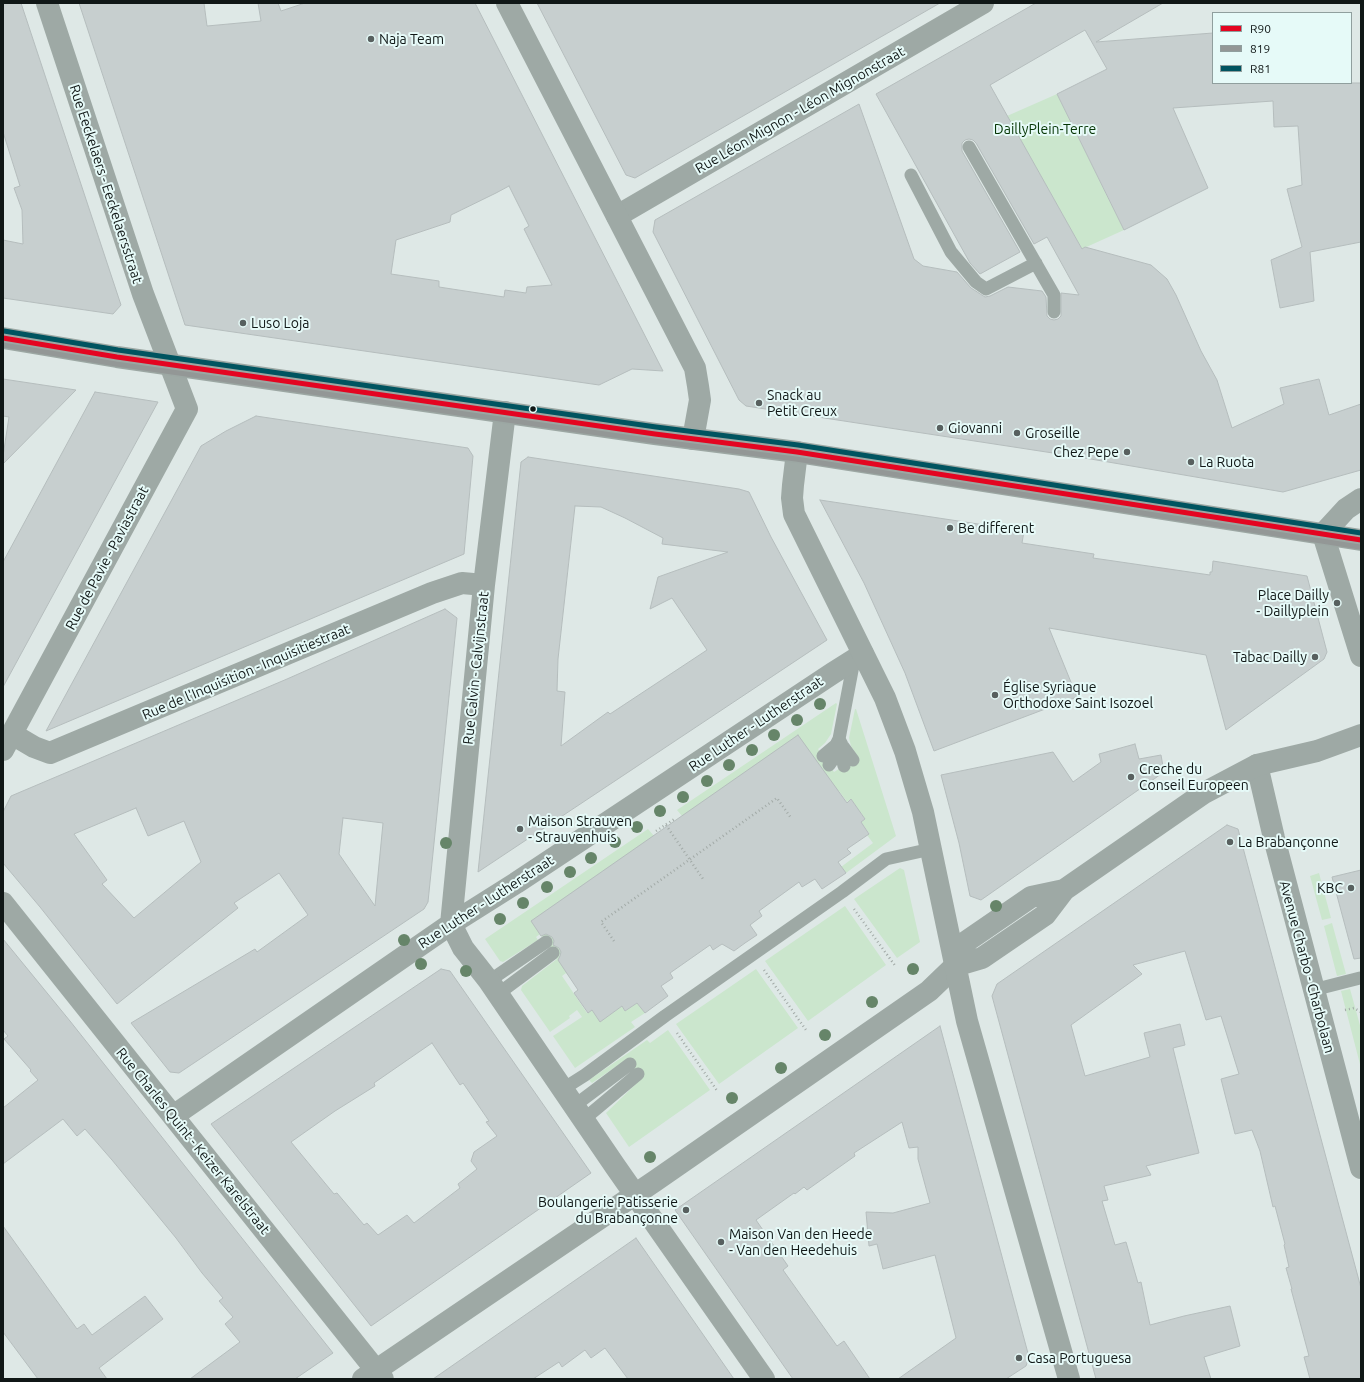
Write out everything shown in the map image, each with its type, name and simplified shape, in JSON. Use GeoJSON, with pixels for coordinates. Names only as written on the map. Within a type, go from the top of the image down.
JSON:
{"type":"FeatureCollection","features":[{"type":"Feature","properties":{"kind":"main road"},"geometry":{"type":"LineString","coordinates":[[3,338],[117,357],[693,439],[797,452],[1361,540]]}},
{"type":"Feature","properties":{"kind":"street","name":"Rue Eeckelaers - Eeckelaersstraat"},"geometry":{"type":"LineString","coordinates":[[47,3],[142,294],[169,364]]}},
{"type":"Feature","properties":{"kind":"street"},"geometry":{"type":"LineString","coordinates":[[508,3],[694,368],[700,400],[693,439]]}},
{"type":"Feature","properties":{"kind":"street","name":"Rue Léon Mignon - Léon Mignonstraat"},"geometry":{"type":"LineString","coordinates":[[617,216],[983,3]]}},
{"type":"Feature","properties":{"kind":"street","name":"Rue de Pavie - Paviastraat"},"geometry":{"type":"LineString","coordinates":[[7,742],[187,409],[169,364]]}},
{"type":"Feature","properties":{"kind":"street","name":"Rue Calvin - Calvijnstraat"},"geometry":{"type":"LineString","coordinates":[[451,924],[484,585],[505,412]]}},
{"type":"Feature","properties":{"kind":"street"},"geometry":{"type":"LineString","coordinates":[[797,452],[792,485],[794,514],[859,657],[885,698],[905,751],[923,812],[967,1021],[1069,1379]]}},
{"type":"Feature","properties":{"kind":"street"},"geometry":{"type":"LineString","coordinates":[[1361,499],[1346,509],[1323,534],[1361,656]]}},
{"type":"Feature","properties":{"kind":"street","name":"Rue de l'Inquisition - Inquisitiestraat"},"geometry":{"type":"LineString","coordinates":[[7,742],[34,747],[50,753],[432,593],[462,583],[484,585]]}},
{"type":"Feature","properties":{"kind":"street","name":"Rue Luther - Lutherstraat"},"geometry":{"type":"LineString","coordinates":[[173,1116],[451,924],[516,883],[859,657]]}},
{"type":"Feature","properties":{"kind":"street"},"geometry":{"type":"LineString","coordinates":[[374,1376],[929,992],[955,966],[982,958],[1045,915],[1064,890],[1204,793],[1257,765],[1317,751],[1361,735]]}},
{"type":"Feature","properties":{"kind":"street","name":"Avenue Charbo - Charbolaan"},"geometry":{"type":"LineString","coordinates":[[1257,765],[1313,990],[1357,1139],[1361,1168]]}},
{"type":"Feature","properties":{"kind":"street","name":"Rue Charles Quint - Keizer Karelstraat"},"geometry":{"type":"LineString","coordinates":[[3,903],[173,1116],[374,1376]]}},
{"type":"Feature","properties":{"kind":"street"},"geometry":{"type":"LineString","coordinates":[[451,924],[464,948],[764,1379]]}},
{"type":"Feature","properties":{"kind":"lane"},"geometry":{"type":"LineString","coordinates":[[969,147],[1054,294],[1054,312]]}},
{"type":"Feature","properties":{"kind":"lane"},"geometry":{"type":"LineString","coordinates":[[912,175],[951,252],[976,282],[986,289],[1036,263]]}},
{"type":"Feature","properties":{"kind":"lane"},"geometry":{"type":"LineString","coordinates":[[826,760],[834,758],[859,657]]}},
{"type":"Feature","properties":{"kind":"lane"},"geometry":{"type":"LineString","coordinates":[[839,740],[849,763]]}},
{"type":"Feature","properties":{"kind":"lane"},"geometry":{"type":"LineString","coordinates":[[573,1105],[585,1075],[665,1016],[842,892],[886,859],[931,849]]}},
{"type":"Feature","properties":{"kind":"lane"},"geometry":{"type":"LineString","coordinates":[[493,988],[546,942]]}},
{"type":"Feature","properties":{"kind":"lane"},"geometry":{"type":"LineString","coordinates":[[493,988],[553,953]]}},
{"type":"Feature","properties":{"kind":"lane"},"geometry":{"type":"LineString","coordinates":[[1313,990],[1360,978]]}},
{"type":"Feature","properties":{"kind":"lane"},"geometry":{"type":"LineString","coordinates":[[573,1105],[634,1069]]}},
{"type":"Feature","properties":{"kind":"path"},"geometry":{"type":"LineString","coordinates":[[614,941],[601,922],[777,798],[791,818]]}},
{"type":"Feature","properties":{"kind":"path"},"geometry":{"type":"LineString","coordinates":[[656,831],[676,818]]}},
{"type":"Feature","properties":{"kind":"path"},"geometry":{"type":"LineString","coordinates":[[666,824],[703,879]]}},
{"type":"Feature","properties":{"kind":"path"},"geometry":{"type":"LineString","coordinates":[[851,906],[896,967]]}},
{"type":"Feature","properties":{"kind":"path"},"geometry":{"type":"LineString","coordinates":[[753,954],[806,1030]]}},
{"type":"Feature","properties":{"kind":"path"},"geometry":{"type":"LineString","coordinates":[[1342,1010],[1354,1008],[1361,1012]]}},
{"type":"Feature","properties":{"kind":"path"},"geometry":{"type":"LineString","coordinates":[[665,1016],[718,1092]]}},
{"type":"Feature","properties":{"kind":"green space","name":"DaillyPlein-Terre"},"geometry":{"type":"Polygon","coordinates":[[[1057,94],[1124,230],[1082,249],[1007,116],[1057,94]]]}},
{"type":"Feature","properties":{"kind":"green space"},"geometry":{"type":"Polygon","coordinates":[[[836,703],[831,734],[825,743],[818,749],[834,772],[858,757],[851,746],[849,738],[856,709],[896,836],[846,873],[841,867],[873,843],[867,835],[869,833],[861,822],[865,819],[851,799],[847,802],[839,791],[570,978],[566,973],[562,976],[587,1013],[592,1010],[600,1021],[622,1006],[625,1011],[637,1003],[645,1013],[631,1022],[635,1027],[575,1068],[553,1036],[582,1017],[577,1010],[569,1016],[570,1018],[550,1032],[521,990],[522,986],[557,959],[540,934],[536,937],[538,940],[503,962],[500,961],[485,939],[648,829],[654,836],[682,816],[677,810],[836,703]]]}},
{"type":"Feature","properties":{"kind":"green space"},"geometry":{"type":"Polygon","coordinates":[[[900,868],[904,870],[920,942],[897,958],[854,899],[900,868]]]}},
{"type":"Feature","properties":{"kind":"green space"},"geometry":{"type":"Polygon","coordinates":[[[1319,873],[1331,918],[1322,920],[1310,876],[1319,873]]]}},
{"type":"Feature","properties":{"kind":"green space"},"geometry":{"type":"Polygon","coordinates":[[[845,906],[886,965],[808,1021],[765,961],[845,906]]]}},
{"type":"Feature","properties":{"kind":"green space"},"geometry":{"type":"Polygon","coordinates":[[[1332,923],[1346,974],[1337,976],[1324,926],[1332,923]]]}},
{"type":"Feature","properties":{"kind":"green space"},"geometry":{"type":"Polygon","coordinates":[[[756,969],[798,1028],[719,1084],[676,1024],[756,969]]]}},
{"type":"Feature","properties":{"kind":"green space"},"geometry":{"type":"Polygon","coordinates":[[[1350,989],[1361,1029],[1361,1068],[1341,991],[1350,989]]]}},
{"type":"Feature","properties":{"kind":"green space"},"geometry":{"type":"Polygon","coordinates":[[[668,1030],[710,1090],[629,1147],[606,1113],[641,1079],[627,1059],[592,1083],[589,1080],[647,1040],[650,1043],[668,1030]]]}},
{"type":"Feature","properties":{"kind":"building"},"geometry":{"type":"Polygon","coordinates":[[[3,3],[21,3],[121,305],[113,314],[3,298],[3,240],[23,244],[22,210],[14,188],[20,186],[3,132],[3,3]]]}},
{"type":"Feature","properties":{"kind":"building"},"geometry":{"type":"Polygon","coordinates":[[[79,3],[204,3],[207,26],[261,21],[258,3],[278,3],[281,11],[305,3],[475,3],[663,371],[632,369],[599,385],[185,325],[79,3]],[[509,186],[451,215],[450,222],[396,240],[391,274],[439,281],[439,287],[504,297],[505,290],[526,293],[527,287],[552,285],[524,229],[529,226],[509,186]]]}},
{"type":"Feature","properties":{"kind":"building"},"geometry":{"type":"Polygon","coordinates":[[[537,3],[940,3],[635,178],[626,175],[537,3]]]}},
{"type":"Feature","properties":{"kind":"building"},"geometry":{"type":"Polygon","coordinates":[[[1036,3],[1163,3],[1096,42],[1212,33],[1212,84],[1361,83],[1361,242],[1310,252],[1314,301],[1280,308],[1271,260],[1302,247],[1287,189],[1302,185],[1298,126],[1274,127],[1273,101],[1173,108],[1208,188],[1124,230],[1057,94],[1107,69],[1085,30],[990,85],[1082,249],[1085,247],[1151,265],[1167,279],[1176,295],[1201,351],[1217,380],[1232,428],[1284,404],[1280,388],[1319,379],[1329,415],[1361,404],[1361,470],[1283,492],[1079,457],[746,406],[739,400],[653,232],[655,220],[859,104],[914,259],[923,266],[957,272],[971,288],[985,297],[1008,287],[1042,291],[1046,297],[1047,316],[1054,320],[1061,316],[1061,293],[1079,295],[1047,237],[1034,244],[976,143],[969,139],[962,143],[962,151],[1020,252],[980,274],[970,263],[876,94],[1036,3]]]}},
{"type":"Feature","properties":{"kind":"building"},"geometry":{"type":"Polygon","coordinates":[[[3,379],[76,390],[3,464],[9,417],[3,416],[3,379]]]}},
{"type":"Feature","properties":{"kind":"building"},"geometry":{"type":"Polygon","coordinates":[[[95,392],[158,402],[3,687],[3,562],[95,392]]]}},
{"type":"Feature","properties":{"kind":"building"},"geometry":{"type":"Polygon","coordinates":[[[256,416],[468,448],[473,456],[464,554],[46,731],[201,446],[256,416]]]}},
{"type":"Feature","properties":{"kind":"building"},"geometry":{"type":"Polygon","coordinates":[[[528,457],[739,489],[749,492],[771,537],[827,640],[478,872],[521,462],[528,457]],[[575,506],[558,659],[557,691],[565,692],[561,746],[608,712],[610,714],[707,650],[672,598],[650,609],[658,577],[728,552],[662,544],[663,538],[601,507],[575,506]]]}},
{"type":"Feature","properties":{"kind":"building"},"geometry":{"type":"Polygon","coordinates":[[[820,500],[1024,531],[1022,543],[1094,554],[1093,558],[1210,575],[1210,572],[1212,572],[1213,561],[1307,576],[1327,652],[1324,659],[1226,730],[1206,655],[1049,628],[1077,697],[934,751],[905,673],[864,583],[820,500]]]}},
{"type":"Feature","properties":{"kind":"building"},"geometry":{"type":"Polygon","coordinates":[[[445,609],[457,618],[428,902],[424,909],[179,1073],[170,1072],[131,1023],[255,949],[257,952],[308,915],[279,873],[234,903],[238,908],[117,1004],[3,863],[3,812],[11,796],[287,679],[445,609]],[[136,808],[74,834],[107,880],[102,884],[134,918],[201,862],[184,821],[148,836],[136,808]],[[343,818],[339,854],[375,906],[383,823],[343,818]]]}},
{"type":"Feature","properties":{"kind":"building"},"geometry":{"type":"Polygon","coordinates":[[[798,735],[847,803],[851,799],[865,819],[861,822],[869,834],[847,849],[851,853],[838,862],[846,873],[822,889],[815,879],[802,887],[799,882],[759,911],[762,916],[750,925],[757,935],[734,951],[722,944],[713,950],[710,945],[670,973],[673,978],[661,986],[668,996],[645,1013],[637,1003],[625,1011],[622,1006],[600,1022],[592,1010],[588,1013],[574,993],[578,990],[558,960],[561,952],[559,948],[553,945],[554,941],[552,937],[546,934],[541,936],[531,921],[798,735]]]}},
{"type":"Feature","properties":{"kind":"building"},"geometry":{"type":"Polygon","coordinates":[[[1135,744],[1139,759],[1161,755],[1164,772],[981,900],[970,896],[959,843],[941,775],[1053,752],[1073,782],[1101,762],[1099,754],[1135,744]]]}},
{"type":"Feature","properties":{"kind":"building"},"geometry":{"type":"Polygon","coordinates":[[[1227,825],[1238,829],[1361,1288],[1361,1379],[1310,1379],[1304,1357],[1309,1356],[1286,1268],[1289,1267],[1285,1244],[1275,1206],[1273,1207],[1260,1151],[1252,1130],[1235,1134],[1221,1079],[1239,1074],[1221,1016],[1206,1020],[1185,951],[1133,965],[1142,974],[1071,1025],[1085,1076],[1150,1057],[1144,1033],[1180,1024],[1185,1045],[1173,1048],[1199,1153],[1146,1166],[1151,1175],[1104,1186],[1108,1200],[1102,1201],[1115,1245],[1126,1242],[1138,1283],[1141,1282],[1150,1325],[1230,1306],[1240,1346],[1204,1357],[1211,1379],[1096,1379],[992,996],[997,984],[1227,825]]]}},
{"type":"Feature","properties":{"kind":"building"},"geometry":{"type":"Polygon","coordinates":[[[1361,870],[1361,958],[1354,959],[1332,877],[1361,870]]]}},
{"type":"Feature","properties":{"kind":"building"},"geometry":{"type":"Polygon","coordinates":[[[3,939],[70,1021],[333,1353],[295,1379],[190,1379],[240,1342],[225,1324],[233,1317],[219,1301],[223,1298],[112,1160],[85,1129],[77,1136],[63,1119],[3,1164],[3,1108],[38,1080],[4,1039],[8,1036],[3,1030],[3,939]]]}},
{"type":"Feature","properties":{"kind":"building"},"geometry":{"type":"Polygon","coordinates":[[[441,969],[450,971],[591,1173],[371,1326],[211,1124],[441,969]],[[432,1043],[374,1083],[375,1086],[335,1111],[291,1142],[334,1194],[337,1193],[364,1225],[367,1223],[378,1235],[407,1215],[414,1223],[460,1188],[458,1184],[477,1169],[471,1161],[474,1152],[497,1136],[486,1122],[489,1121],[463,1083],[460,1085],[432,1043]]]}},
{"type":"Feature","properties":{"kind":"building"},"geometry":{"type":"Polygon","coordinates":[[[940,1026],[1029,1357],[1026,1366],[1006,1379],[898,1379],[956,1338],[935,1255],[883,1269],[877,1244],[869,1246],[866,1212],[893,1213],[930,1203],[918,1159],[918,1147],[909,1148],[902,1122],[854,1153],[855,1156],[807,1190],[804,1187],[756,1220],[788,1266],[783,1270],[837,1346],[844,1341],[870,1379],[793,1379],[675,1210],[940,1026]]]}},
{"type":"Feature","properties":{"kind":"building"},"geometry":{"type":"Polygon","coordinates":[[[3,1226],[77,1329],[84,1324],[92,1335],[145,1296],[163,1319],[99,1368],[107,1379],[38,1379],[3,1332],[3,1226]]]}},
{"type":"Feature","properties":{"kind":"building"},"geometry":{"type":"Polygon","coordinates":[[[636,1238],[734,1379],[628,1379],[605,1348],[591,1358],[585,1350],[562,1367],[559,1362],[533,1379],[433,1379],[636,1238]]]}},
{"type":"Feature","properties":{"kind":"transit line","name":"R81"},"geometry":{"type":"LineString","coordinates":[[4,331],[118,350],[656,427],[798,445],[1361,533]]}},
{"type":"Feature","properties":{"kind":"transit line","name":"R90"},"geometry":{"type":"LineString","coordinates":[[3,338],[117,357],[655,434],[797,452],[1361,540]]}},
{"type":"Feature","properties":{"kind":"transit line","name":"819"},"geometry":{"type":"LineString","coordinates":[[3,345],[116,364],[654,441],[796,459],[1360,547]]}},
{"type":"Feature","properties":{"kind":"place","name":"Naja Team"},"geometry":{"type":"Point","coordinates":[371,39]}},
{"type":"Feature","properties":{"kind":"place","name":"Luso Loja"},"geometry":{"type":"Point","coordinates":[243,323]}},
{"type":"Feature","properties":{"kind":"place","name":"Snack au Petit Creux"},"geometry":{"type":"Point","coordinates":[759,403]}},
{"type":"Feature","properties":{"kind":"place","name":"Giovanni"},"geometry":{"type":"Point","coordinates":[940,428]}},
{"type":"Feature","properties":{"kind":"place","name":"Groseille"},"geometry":{"type":"Point","coordinates":[1017,433]}},
{"type":"Feature","properties":{"kind":"place","name":"Chez Pepe"},"geometry":{"type":"Point","coordinates":[1127,452]}},
{"type":"Feature","properties":{"kind":"place","name":"La Ruota"},"geometry":{"type":"Point","coordinates":[1191,462]}},
{"type":"Feature","properties":{"kind":"place","name":"Be different"},"geometry":{"type":"Point","coordinates":[950,528]}},
{"type":"Feature","properties":{"kind":"place","name":"Place Dailly - Daillyplein"},"geometry":{"type":"Point","coordinates":[1337,603]}},
{"type":"Feature","properties":{"kind":"place","name":"Tabac Dailly"},"geometry":{"type":"Point","coordinates":[1315,657]}},
{"type":"Feature","properties":{"kind":"place","name":"Église Syriaque Orthodoxe Saint Isozoel"},"geometry":{"type":"Point","coordinates":[995,695]}},
{"type":"Feature","properties":{"kind":"place","name":"Creche du Conseil Europeen"},"geometry":{"type":"Point","coordinates":[1131,777]}},
{"type":"Feature","properties":{"kind":"place","name":"Maison Strauven - Strauvenhuis"},"geometry":{"type":"Point","coordinates":[520,829]}},
{"type":"Feature","properties":{"kind":"place","name":"La Brabançonne"},"geometry":{"type":"Point","coordinates":[1230,842]}},
{"type":"Feature","properties":{"kind":"place","name":"KBC"},"geometry":{"type":"Point","coordinates":[1351,888]}},
{"type":"Feature","properties":{"kind":"place","name":"Boulangerie Patisserie du Brabançonne"},"geometry":{"type":"Point","coordinates":[686,1210]}},
{"type":"Feature","properties":{"kind":"place","name":"Maison Van den Heede - Van den Heedehuis"},"geometry":{"type":"Point","coordinates":[721,1242]}},
{"type":"Feature","properties":{"kind":"place","name":"Casa Portuguesa"},"geometry":{"type":"Point","coordinates":[1019,1358]}}]}
